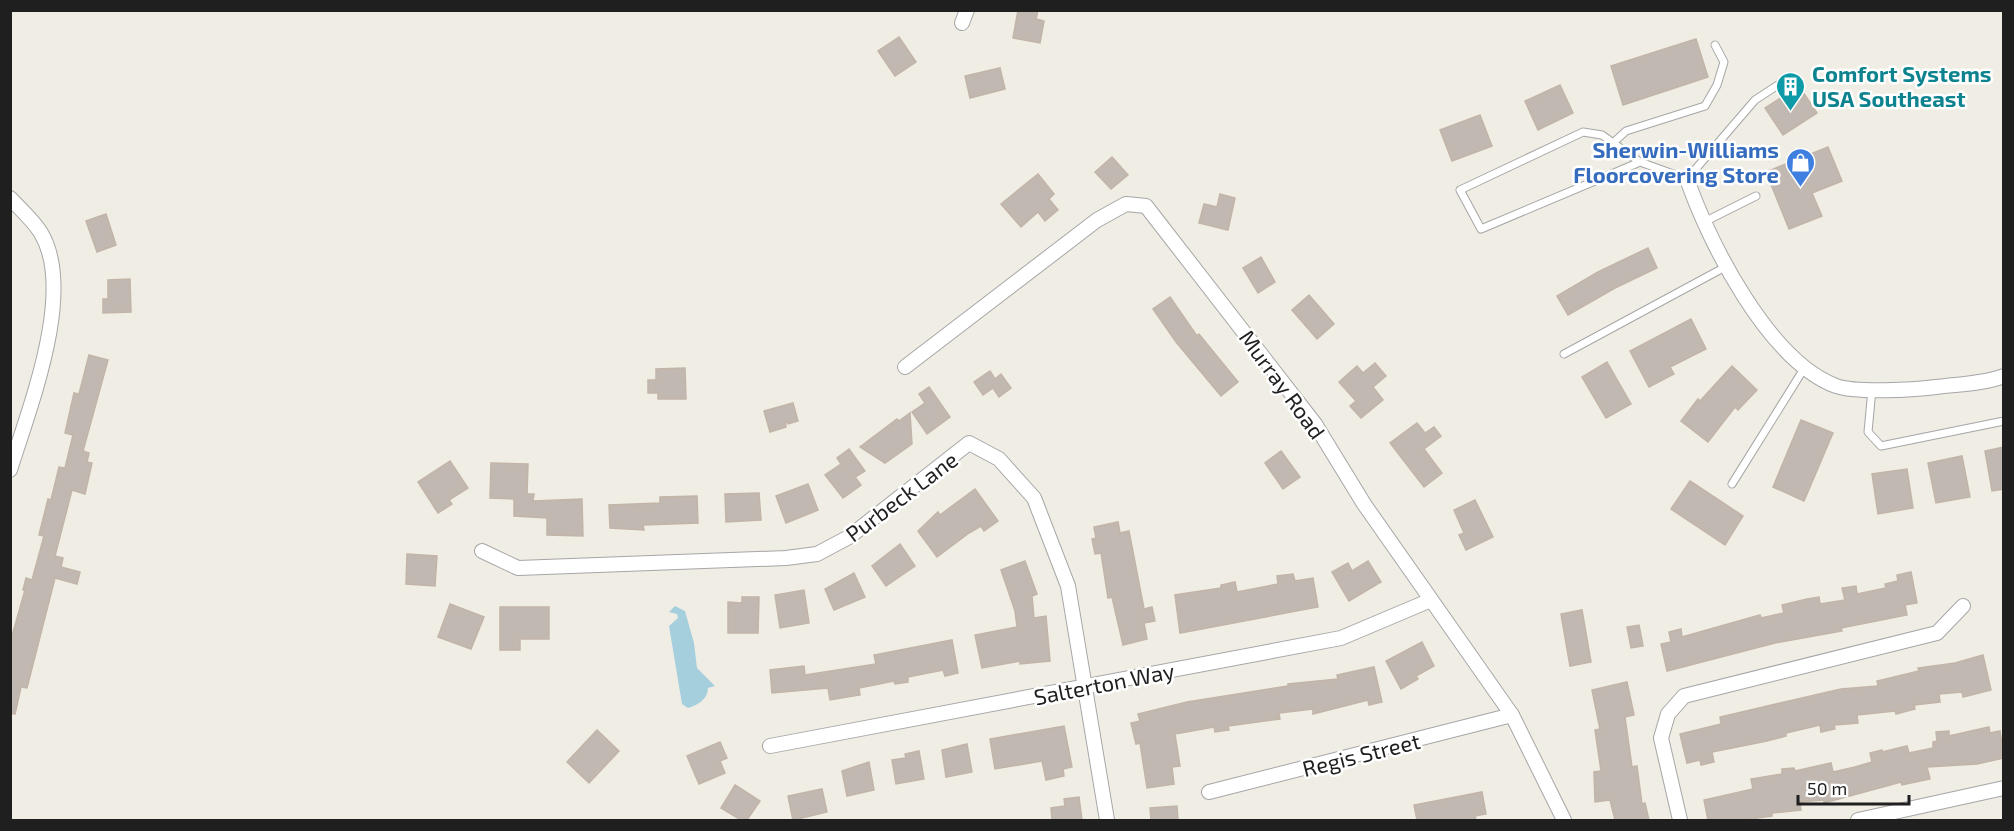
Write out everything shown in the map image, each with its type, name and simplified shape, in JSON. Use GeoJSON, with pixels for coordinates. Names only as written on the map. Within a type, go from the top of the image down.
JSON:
{"type":"FeatureCollection","features":[{"type":"Feature","properties":{"kind":"street"},"geometry":{"type":"LineString","coordinates":[[1687,179],[1704,222],[1757,316],[1793,359],[1805,367],[1836,386],[1906,391],[2004,376]]}},
{"type":"Feature","properties":{"kind":"street"},"geometry":{"type":"LineString","coordinates":[[10,198],[41,233],[54,274],[52,316],[42,368],[10,470]]}},
{"type":"Feature","properties":{"kind":"street","name":"Murray Road"},"geometry":{"type":"LineString","coordinates":[[905,367],[1097,220],[1126,204],[1146,206],[1315,424],[1364,504],[1512,715],[1564,820]]}},
{"type":"Feature","properties":{"kind":"street","name":"Purbeck Lane"},"geometry":{"type":"LineString","coordinates":[[482,551],[518,568],[786,558],[817,554],[849,537],[969,443],[999,459],[1034,498],[1068,586],[1083,687]]}},
{"type":"Feature","properties":{"kind":"street","name":"Salterton Way"},"geometry":{"type":"LineString","coordinates":[[770,746],[1341,638],[1431,600]]}},
{"type":"Feature","properties":{"kind":"street"},"geometry":{"type":"LineString","coordinates":[[1680,820],[1661,738],[1668,714],[1684,696],[1937,633],[1963,606]]}},
{"type":"Feature","properties":{"kind":"street"},"geometry":{"type":"LineString","coordinates":[[1083,687],[1107,820]]}},
{"type":"Feature","properties":{"kind":"street","name":"Regis Street"},"geometry":{"type":"LineString","coordinates":[[1209,792],[1512,715]]}},
{"type":"Feature","properties":{"kind":"street"},"geometry":{"type":"LineString","coordinates":[[1858,820],[2004,788]]}},
{"type":"Feature","properties":{"kind":"lane"},"geometry":{"type":"LineString","coordinates":[[1613,143],[1626,131],[1705,106],[1717,85],[1724,62],[1715,45]]}},
{"type":"Feature","properties":{"kind":"lane"},"geometry":{"type":"LineString","coordinates":[[1640,162],[1509,216],[1481,230],[1460,190],[1583,132],[1602,135],[1640,162],[1687,179],[1755,100],[1778,85]]}},
{"type":"Feature","properties":{"kind":"lane"},"geometry":{"type":"LineString","coordinates":[[1704,222],[1756,196]]}},
{"type":"Feature","properties":{"kind":"lane"},"geometry":{"type":"LineString","coordinates":[[1564,354],[1727,266]]}},
{"type":"Feature","properties":{"kind":"lane"},"geometry":{"type":"LineString","coordinates":[[1732,484],[1805,367]]}},
{"type":"Feature","properties":{"kind":"lane"},"geometry":{"type":"LineString","coordinates":[[1872,389],[1868,432],[1881,446],[2004,421]]}},
{"type":"Feature","properties":{"kind":"water"},"geometry":{"type":"Polygon","coordinates":[[[675,606],[685,611],[694,643],[697,668],[715,686],[708,688],[702,701],[688,708],[682,704],[669,626],[678,618],[677,614],[669,612],[675,606]]]}},
{"type":"Feature","properties":{"kind":"building"},"geometry":{"type":"Polygon","coordinates":[[[1018,10],[1038,10],[1036,19],[1044,21],[1040,43],[1013,38],[1018,10]]]}},
{"type":"Feature","properties":{"kind":"building"},"geometry":{"type":"Polygon","coordinates":[[[899,37],[916,62],[895,76],[878,51],[899,37]]]}},
{"type":"Feature","properties":{"kind":"building"},"geometry":{"type":"Polygon","coordinates":[[[1696,39],[1708,77],[1623,105],[1611,66],[1696,39]]]}},
{"type":"Feature","properties":{"kind":"building"},"geometry":{"type":"Polygon","coordinates":[[[1000,68],[1005,89],[970,98],[965,76],[1000,68]]]}},
{"type":"Feature","properties":{"kind":"building"},"geometry":{"type":"Polygon","coordinates":[[[1560,85],[1573,113],[1538,130],[1525,101],[1560,85]]]}},
{"type":"Feature","properties":{"kind":"building","name":"Comfort Systems USA Southeast"},"geometry":{"type":"Polygon","coordinates":[[[1799,86],[1817,113],[1783,135],[1765,108],[1799,86]]]}},
{"type":"Feature","properties":{"kind":"building"},"geometry":{"type":"Polygon","coordinates":[[[1480,115],[1492,146],[1452,161],[1440,130],[1480,115]]]}},
{"type":"Feature","properties":{"kind":"building","name":"Sherwin-Williams Floorcovering Store"},"geometry":{"type":"Polygon","coordinates":[[[1828,147],[1842,181],[1812,193],[1822,216],[1789,229],[1766,172],[1828,147]]]}},
{"type":"Feature","properties":{"kind":"building"},"geometry":{"type":"Polygon","coordinates":[[[1112,157],[1128,175],[1111,189],[1095,172],[1112,157]]]}},
{"type":"Feature","properties":{"kind":"building"},"geometry":{"type":"Polygon","coordinates":[[[1038,174],[1054,194],[1049,199],[1058,210],[1045,221],[1038,212],[1021,227],[1001,204],[1038,174]]]}},
{"type":"Feature","properties":{"kind":"building"},"geometry":{"type":"Polygon","coordinates":[[[1220,194],[1235,198],[1228,230],[1199,223],[1204,204],[1217,207],[1220,194]]]}},
{"type":"Feature","properties":{"kind":"building"},"geometry":{"type":"Polygon","coordinates":[[[106,214],[116,245],[97,252],[86,221],[106,214]]]}},
{"type":"Feature","properties":{"kind":"building"},"geometry":{"type":"Polygon","coordinates":[[[1648,248],[1657,268],[1615,288],[1568,315],[1557,296],[1598,272],[1648,248]]]}},
{"type":"Feature","properties":{"kind":"building"},"geometry":{"type":"Polygon","coordinates":[[[1261,257],[1275,282],[1258,293],[1243,268],[1261,257]]]}},
{"type":"Feature","properties":{"kind":"building"},"geometry":{"type":"Polygon","coordinates":[[[130,279],[131,312],[103,313],[103,299],[108,299],[108,280],[130,279]]]}},
{"type":"Feature","properties":{"kind":"building"},"geometry":{"type":"Polygon","coordinates":[[[1309,295],[1334,324],[1317,339],[1292,310],[1309,295]]]}},
{"type":"Feature","properties":{"kind":"building"},"geometry":{"type":"Polygon","coordinates":[[[1170,297],[1197,336],[1199,334],[1238,382],[1221,396],[1176,342],[1153,309],[1170,297]]]}},
{"type":"Feature","properties":{"kind":"building"},"geometry":{"type":"Polygon","coordinates":[[[1691,319],[1706,349],[1670,367],[1674,374],[1649,387],[1630,351],[1691,319]]]}},
{"type":"Feature","properties":{"kind":"building"},"geometry":{"type":"Polygon","coordinates":[[[89,355],[108,360],[83,451],[89,453],[87,462],[92,463],[85,494],[72,490],[55,556],[63,558],[61,567],[80,572],[77,584],[55,578],[27,688],[21,687],[15,714],[10,713],[10,643],[25,590],[23,590],[26,578],[32,580],[44,536],[39,535],[48,499],[51,500],[59,467],[65,468],[73,435],[65,433],[74,393],[79,394],[89,355]]]}},
{"type":"Feature","properties":{"kind":"building"},"geometry":{"type":"Polygon","coordinates":[[[1607,362],[1631,404],[1606,418],[1582,377],[1607,362]]]}},
{"type":"Feature","properties":{"kind":"building"},"geometry":{"type":"Polygon","coordinates":[[[1375,363],[1386,376],[1373,387],[1383,400],[1361,418],[1350,406],[1356,401],[1339,382],[1357,366],[1363,373],[1375,363]]]}},
{"type":"Feature","properties":{"kind":"building"},"geometry":{"type":"Polygon","coordinates":[[[1732,366],[1757,390],[1738,410],[1735,407],[1708,442],[1681,421],[1698,399],[1700,401],[1732,366]]]}},
{"type":"Feature","properties":{"kind":"building"},"geometry":{"type":"Polygon","coordinates":[[[685,368],[686,399],[658,399],[658,393],[648,393],[648,380],[656,380],[656,369],[685,368]]]}},
{"type":"Feature","properties":{"kind":"building"},"geometry":{"type":"Polygon","coordinates":[[[990,371],[995,379],[1001,374],[1011,388],[999,397],[993,388],[983,395],[974,382],[990,371]]]}},
{"type":"Feature","properties":{"kind":"building"},"geometry":{"type":"Polygon","coordinates":[[[929,387],[950,417],[927,434],[912,412],[925,403],[919,394],[929,387]]]}},
{"type":"Feature","properties":{"kind":"building"},"geometry":{"type":"Polygon","coordinates":[[[793,403],[798,421],[788,424],[785,420],[786,427],[770,432],[764,411],[793,403]]]}},
{"type":"Feature","properties":{"kind":"building"},"geometry":{"type":"Polygon","coordinates":[[[910,413],[912,444],[885,463],[860,447],[897,419],[899,421],[910,413]]]}},
{"type":"Feature","properties":{"kind":"building"},"geometry":{"type":"Polygon","coordinates":[[[1801,420],[1833,433],[1804,501],[1773,487],[1801,420]]]}},
{"type":"Feature","properties":{"kind":"building"},"geometry":{"type":"Polygon","coordinates":[[[1417,423],[1425,433],[1434,427],[1441,436],[1424,449],[1442,473],[1424,487],[1390,443],[1417,423]]]}},
{"type":"Feature","properties":{"kind":"building"},"geometry":{"type":"Polygon","coordinates":[[[2004,447],[2004,489],[1992,491],[1985,451],[2004,447]]]}},
{"type":"Feature","properties":{"kind":"building"},"geometry":{"type":"Polygon","coordinates":[[[849,449],[865,471],[855,477],[861,485],[843,498],[825,475],[841,464],[837,458],[849,449]]]}},
{"type":"Feature","properties":{"kind":"building"},"geometry":{"type":"Polygon","coordinates":[[[1281,451],[1300,477],[1283,489],[1265,463],[1281,451]]]}},
{"type":"Feature","properties":{"kind":"building"},"geometry":{"type":"Polygon","coordinates":[[[1962,456],[1970,497],[1936,503],[1928,463],[1962,456]]]}},
{"type":"Feature","properties":{"kind":"building"},"geometry":{"type":"Polygon","coordinates":[[[450,461],[468,488],[449,500],[452,504],[438,513],[418,482],[450,461]]]}},
{"type":"Feature","properties":{"kind":"building"},"geometry":{"type":"Polygon","coordinates":[[[491,463],[528,464],[527,494],[534,494],[533,501],[582,499],[583,536],[547,535],[547,518],[514,516],[514,499],[490,498],[491,463]]]}},
{"type":"Feature","properties":{"kind":"building"},"geometry":{"type":"Polygon","coordinates":[[[1907,469],[1913,508],[1878,514],[1872,474],[1907,469]]]}},
{"type":"Feature","properties":{"kind":"building"},"geometry":{"type":"Polygon","coordinates":[[[1690,481],[1743,516],[1725,545],[1671,509],[1690,481]]]}},
{"type":"Feature","properties":{"kind":"building"},"geometry":{"type":"Polygon","coordinates":[[[808,484],[818,510],[786,523],[776,496],[808,484]]]}},
{"type":"Feature","properties":{"kind":"building"},"geometry":{"type":"Polygon","coordinates":[[[975,489],[998,521],[984,531],[981,526],[969,533],[937,557],[918,531],[938,512],[940,515],[975,489]]]}},
{"type":"Feature","properties":{"kind":"building"},"geometry":{"type":"Polygon","coordinates":[[[759,493],[761,520],[726,522],[725,494],[759,493]]]}},
{"type":"Feature","properties":{"kind":"building"},"geometry":{"type":"Polygon","coordinates":[[[697,496],[698,523],[643,525],[644,530],[610,528],[609,505],[660,503],[660,497],[697,496]]]}},
{"type":"Feature","properties":{"kind":"building"},"geometry":{"type":"Polygon","coordinates":[[[1475,500],[1493,537],[1466,550],[1459,535],[1464,533],[1454,510],[1475,500]]]}},
{"type":"Feature","properties":{"kind":"building"},"geometry":{"type":"Polygon","coordinates":[[[1118,522],[1120,533],[1129,531],[1144,609],[1152,607],[1155,621],[1144,623],[1147,639],[1123,645],[1112,597],[1108,598],[1101,553],[1095,554],[1092,539],[1096,538],[1094,527],[1118,522]]]}},
{"type":"Feature","properties":{"kind":"building"},"geometry":{"type":"Polygon","coordinates":[[[900,544],[915,566],[886,586],[872,566],[900,544]]]}},
{"type":"Feature","properties":{"kind":"building"},"geometry":{"type":"Polygon","coordinates":[[[407,554],[437,556],[435,586],[406,584],[407,554]]]}},
{"type":"Feature","properties":{"kind":"building"},"geometry":{"type":"Polygon","coordinates":[[[1025,561],[1037,594],[1032,596],[1034,618],[1046,616],[1050,661],[1020,664],[1020,661],[982,668],[975,635],[1017,627],[1015,611],[1001,570],[1025,561]]]}},
{"type":"Feature","properties":{"kind":"building"},"geometry":{"type":"Polygon","coordinates":[[[1368,561],[1381,582],[1349,601],[1332,572],[1348,563],[1352,571],[1368,561]]]}},
{"type":"Feature","properties":{"kind":"building"},"geometry":{"type":"Polygon","coordinates":[[[1911,572],[1917,603],[1905,605],[1907,615],[1841,628],[1842,631],[1775,643],[1667,671],[1661,644],[1671,642],[1669,632],[1681,629],[1682,637],[1760,615],[1761,618],[1784,613],[1782,605],[1807,599],[1819,597],[1820,604],[1845,600],[1842,588],[1856,586],[1857,594],[1886,588],[1885,584],[1898,581],[1897,575],[1911,572]]]}},
{"type":"Feature","properties":{"kind":"building"},"geometry":{"type":"Polygon","coordinates":[[[854,573],[865,597],[834,610],[825,589],[854,573]]]}},
{"type":"Feature","properties":{"kind":"building"},"geometry":{"type":"Polygon","coordinates":[[[1293,574],[1295,581],[1313,578],[1318,607],[1180,633],[1175,595],[1221,588],[1221,585],[1235,582],[1237,592],[1278,584],[1277,576],[1293,574]]]}},
{"type":"Feature","properties":{"kind":"building"},"geometry":{"type":"Polygon","coordinates":[[[804,590],[809,623],[780,628],[775,595],[804,590]]]}},
{"type":"Feature","properties":{"kind":"building"},"geometry":{"type":"Polygon","coordinates":[[[742,597],[759,597],[758,633],[728,633],[728,602],[742,603],[742,597]]]}},
{"type":"Feature","properties":{"kind":"building"},"geometry":{"type":"Polygon","coordinates":[[[450,604],[484,617],[471,649],[438,637],[450,604]]]}},
{"type":"Feature","properties":{"kind":"building"},"geometry":{"type":"Polygon","coordinates":[[[500,607],[549,607],[549,639],[520,639],[520,650],[500,650],[500,607]]]}},
{"type":"Feature","properties":{"kind":"building"},"geometry":{"type":"Polygon","coordinates":[[[1582,610],[1591,662],[1570,666],[1561,614],[1582,610]]]}},
{"type":"Feature","properties":{"kind":"building"},"geometry":{"type":"Polygon","coordinates":[[[1639,625],[1643,646],[1631,648],[1627,627],[1639,625]]]}},
{"type":"Feature","properties":{"kind":"building"},"geometry":{"type":"Polygon","coordinates":[[[952,640],[958,673],[945,676],[943,670],[908,677],[908,682],[895,684],[894,681],[859,688],[860,695],[830,700],[828,688],[772,693],[770,670],[804,666],[805,675],[876,664],[874,655],[952,640]]]}},
{"type":"Feature","properties":{"kind":"building"},"geometry":{"type":"Polygon","coordinates":[[[1422,642],[1434,666],[1416,676],[1418,679],[1401,689],[1386,661],[1422,642]]]}},
{"type":"Feature","properties":{"kind":"building"},"geometry":{"type":"Polygon","coordinates":[[[1983,655],[1991,690],[1963,697],[1962,692],[1939,694],[1940,702],[1914,705],[1915,709],[1896,714],[1895,711],[1857,715],[1858,723],[1834,725],[1835,729],[1821,732],[1820,725],[1786,733],[1786,736],[1767,741],[1712,752],[1714,762],[1701,765],[1700,760],[1687,763],[1680,734],[1721,724],[1720,717],[1841,689],[1878,686],[1877,681],[1919,671],[1918,668],[1955,663],[1983,655]]]}},
{"type":"Feature","properties":{"kind":"building"},"geometry":{"type":"Polygon","coordinates":[[[1374,667],[1382,702],[1369,705],[1368,700],[1313,714],[1313,709],[1279,713],[1280,719],[1228,726],[1229,730],[1215,732],[1214,727],[1175,734],[1180,766],[1172,767],[1174,784],[1147,788],[1140,743],[1136,744],[1131,723],[1140,721],[1138,714],[1187,702],[1288,686],[1288,684],[1338,679],[1337,675],[1374,667]]]}},
{"type":"Feature","properties":{"kind":"building"},"geometry":{"type":"Polygon","coordinates":[[[1627,682],[1634,715],[1625,717],[1632,767],[1637,766],[1642,804],[1645,803],[1649,820],[1615,820],[1610,800],[1595,802],[1594,772],[1601,771],[1595,730],[1600,729],[1592,690],[1627,682]]]}},
{"type":"Feature","properties":{"kind":"building"},"geometry":{"type":"Polygon","coordinates":[[[1064,726],[1072,767],[1063,769],[1064,776],[1046,780],[1042,761],[995,769],[990,739],[1064,726]]]}},
{"type":"Feature","properties":{"kind":"building"},"geometry":{"type":"Polygon","coordinates":[[[1989,727],[1990,733],[2000,731],[2004,758],[1977,764],[1927,767],[1930,779],[1902,785],[1901,782],[1824,803],[1824,800],[1800,802],[1801,810],[1772,813],[1772,816],[1742,820],[1708,820],[1704,800],[1753,789],[1751,779],[1782,774],[1782,769],[1794,768],[1795,771],[1831,763],[1833,772],[1872,762],[1870,753],[1882,750],[1882,752],[1907,746],[1909,753],[1933,748],[1933,742],[1937,741],[1936,732],[1949,731],[1949,736],[1989,727]]]}},
{"type":"Feature","properties":{"kind":"building"},"geometry":{"type":"Polygon","coordinates":[[[597,730],[619,751],[589,783],[567,762],[597,730]]]}},
{"type":"Feature","properties":{"kind":"building"},"geometry":{"type":"Polygon","coordinates":[[[720,742],[727,758],[720,761],[725,773],[699,784],[687,756],[720,742]]]}},
{"type":"Feature","properties":{"kind":"building"},"geometry":{"type":"Polygon","coordinates":[[[967,744],[972,772],[946,777],[942,750],[967,744]]]}},
{"type":"Feature","properties":{"kind":"building"},"geometry":{"type":"Polygon","coordinates":[[[919,751],[924,779],[896,784],[892,760],[906,758],[905,754],[919,751]]]}},
{"type":"Feature","properties":{"kind":"building"},"geometry":{"type":"Polygon","coordinates":[[[869,762],[874,790],[847,796],[842,771],[869,762]]]}},
{"type":"Feature","properties":{"kind":"building"},"geometry":{"type":"Polygon","coordinates":[[[735,785],[760,801],[747,820],[741,820],[721,808],[735,785]]]}},
{"type":"Feature","properties":{"kind":"building"},"geometry":{"type":"Polygon","coordinates":[[[822,789],[827,812],[793,820],[788,796],[822,789]]]}},
{"type":"Feature","properties":{"kind":"building"},"geometry":{"type":"Polygon","coordinates":[[[1482,792],[1486,814],[1475,816],[1476,820],[1417,820],[1414,805],[1482,792]]]}},
{"type":"Feature","properties":{"kind":"building"},"geometry":{"type":"Polygon","coordinates":[[[1079,797],[1082,820],[1052,820],[1051,808],[1065,806],[1064,799],[1079,797]]]}},
{"type":"Feature","properties":{"kind":"building"},"geometry":{"type":"Polygon","coordinates":[[[1177,806],[1178,820],[1151,820],[1150,808],[1177,806]]]}},
{"type":"Feature","properties":{"kind":"place","name":"Comfort Systems USA Southeast"},"geometry":{"type":"Point","coordinates":[1791,112]}},
{"type":"Feature","properties":{"kind":"place","name":"Sherwin-Williams Floorcovering Store"},"geometry":{"type":"Point","coordinates":[1800,188]}}]}
